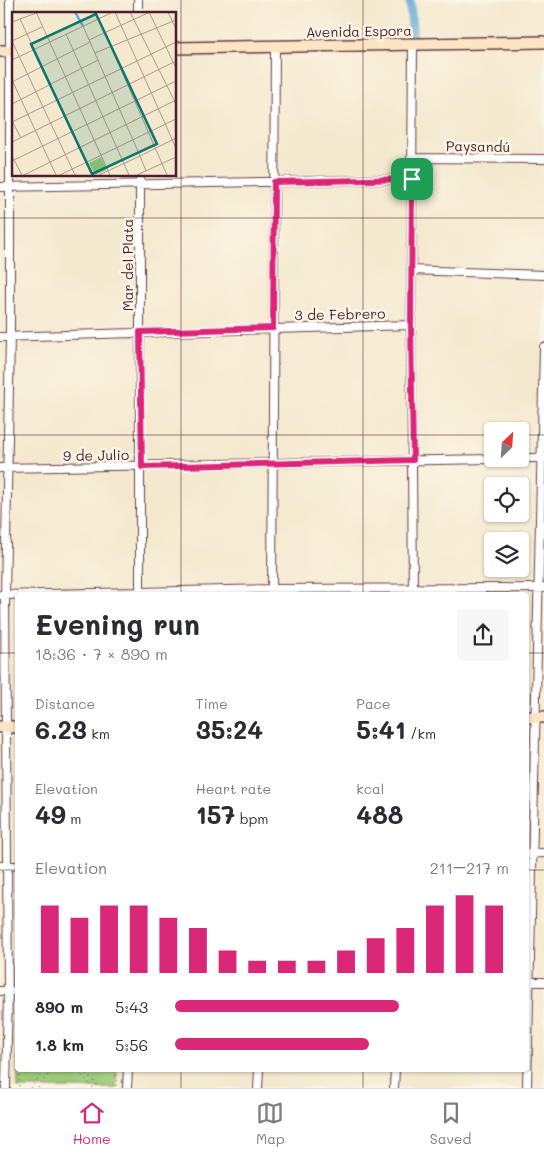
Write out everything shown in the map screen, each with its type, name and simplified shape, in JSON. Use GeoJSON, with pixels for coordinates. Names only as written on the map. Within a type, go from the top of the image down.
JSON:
{"type":"FeatureCollection","features":[{"type":"Feature","properties":{"kind":"main road","name":"Avenida Espora"},"geometry":{"type":"LineString","coordinates":[[176,48],[544,42]]}},
{"type":"Feature","properties":{"kind":"street"},"geometry":{"type":"LineString","coordinates":[[6,1088],[2,595],[4,468],[10,336],[8,51],[10,0]]}},
{"type":"Feature","properties":{"kind":"street"},"geometry":{"type":"LineString","coordinates":[[413,45],[411,158],[413,592]]}},
{"type":"Feature","properties":{"kind":"street"},"geometry":{"type":"LineString","coordinates":[[274,47],[272,592],[413,592],[541,588]]}},
{"type":"Feature","properties":{"kind":"street","name":"Paysandú"},"geometry":{"type":"LineString","coordinates":[[411,158],[544,159]]}},
{"type":"Feature","properties":{"kind":"street","name":"Mar del Plata"},"geometry":{"type":"LineString","coordinates":[[140,176],[142,467],[140,592]]}},
{"type":"Feature","properties":{"kind":"street"},"geometry":{"type":"LineString","coordinates":[[0,187],[412,179]]}},
{"type":"Feature","properties":{"kind":"street"},"geometry":{"type":"LineString","coordinates":[[411,270],[544,275]]}},
{"type":"Feature","properties":{"kind":"street","name":"3 de Febrero"},"geometry":{"type":"LineString","coordinates":[[0,337],[411,325]]}},
{"type":"Feature","properties":{"kind":"street"},"geometry":{"type":"LineString","coordinates":[[544,347],[541,588],[529,854],[544,853]]}},
{"type":"Feature","properties":{"kind":"street","name":"9 de Julio"},"geometry":{"type":"LineString","coordinates":[[4,468],[142,467],[484,458]]}},
{"type":"Feature","properties":{"kind":"street"},"geometry":{"type":"LineString","coordinates":[[529,458],[543,458]]}},
{"type":"Feature","properties":{"kind":"street"},"geometry":{"type":"LineString","coordinates":[[2,595],[15,595]]}},
{"type":"Feature","properties":{"kind":"street"},"geometry":{"type":"LineString","coordinates":[[529,982],[544,982]]}},
{"type":"Feature","properties":{"kind":"street"},"geometry":{"type":"LineString","coordinates":[[127,1088],[128,1072]]}},
{"type":"Feature","properties":{"kind":"street"},"geometry":{"type":"LineString","coordinates":[[258,1088],[259,1072]]}},
{"type":"Feature","properties":{"kind":"street"},"geometry":{"type":"LineString","coordinates":[[394,1088],[395,1072]]}},
{"type":"Feature","properties":{"kind":"street"},"geometry":{"type":"LineString","coordinates":[[527,1072],[527,1088]]}},
{"type":"Feature","properties":{"kind":"path"},"geometry":{"type":"LineString","coordinates":[[19,1072],[19,1088]]}},
{"type":"Feature","properties":{"kind":"path"},"geometry":{"type":"LineString","coordinates":[[30,1088],[43,1072]]}},
{"type":"Feature","properties":{"kind":"path"},"geometry":{"type":"LineString","coordinates":[[38,1088],[49,1072]]}},
{"type":"Feature","properties":{"kind":"path"},"geometry":{"type":"LineString","coordinates":[[56,1072],[67,1074],[76,1072]]}},
{"type":"Feature","properties":{"kind":"path"},"geometry":{"type":"LineString","coordinates":[[82,1072],[93,1088]]}},
{"type":"Feature","properties":{"kind":"path"},"geometry":{"type":"LineString","coordinates":[[82,1072],[100,1088]]}},
{"type":"Feature","properties":{"kind":"path"},"geometry":{"type":"LineString","coordinates":[[116,1072],[116,1088]]}},
{"type":"Feature","properties":{"kind":"green space"},"geometry":{"type":"Polygon","coordinates":[[[18,1072],[117,1072],[116,1088],[18,1088],[18,1072]]]}},
{"type":"Feature","properties":{"kind":"waterway"},"geometry":{"type":"LineString","coordinates":[[410,0],[413,45]]}},
{"type":"Feature","properties":{"kind":"route"},"geometry":{"type":"LineString","coordinates":[[412,179],[411,325],[413,460],[142,467],[140,332],[273,328],[274,182],[412,179]]}}]}
